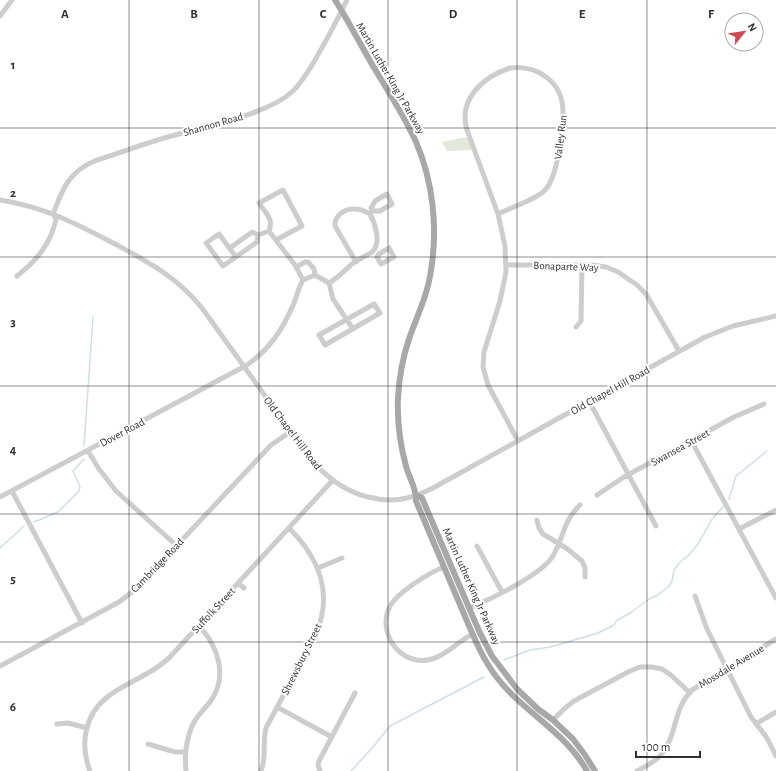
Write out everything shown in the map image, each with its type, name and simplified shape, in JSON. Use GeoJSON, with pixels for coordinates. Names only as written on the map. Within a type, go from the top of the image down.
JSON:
{"type":"FeatureCollection","features":[{"type":"Feature","properties":{"kind":"main road","name":"Martin Luther King Jr Parkway"},"geometry":{"type":"LineString","coordinates":[[336,0],[409,127],[421,156],[431,197],[434,244],[431,270],[424,300],[409,339],[404,358],[398,397],[397,421],[399,436],[406,468],[416,495],[416,501],[473,634],[494,675],[507,690],[572,750],[587,771]]}},
{"type":"Feature","properties":{"kind":"main road","name":"Martin Luther King Jr Parkway"},"geometry":{"type":"LineString","coordinates":[[416,495],[422,498],[482,638],[492,656],[506,676],[524,697],[553,720],[579,746],[595,771]]}},
{"type":"Feature","properties":{"kind":"street"},"geometry":{"type":"LineString","coordinates":[[0,16],[12,0]]}},
{"type":"Feature","properties":{"kind":"street","name":"Shannon Road"},"geometry":{"type":"LineString","coordinates":[[17,276],[34,261],[48,242],[56,221],[54,214],[61,194],[68,181],[75,173],[88,164],[173,135],[246,115],[265,108],[283,98],[293,91],[303,80],[331,32],[347,0]]}},
{"type":"Feature","properties":{"kind":"street","name":"Valley Run"},"geometry":{"type":"LineString","coordinates":[[498,214],[543,192],[552,180],[556,168],[563,112],[561,98],[555,86],[535,70],[510,68],[486,80],[473,92],[466,107],[465,124],[498,214],[505,246],[506,264],[504,282],[484,352],[483,367],[488,385],[518,441]]}},
{"type":"Feature","properties":{"kind":"street"},"geometry":{"type":"LineString","coordinates":[[230,248],[252,232],[258,235],[269,231],[272,224],[271,221],[259,203],[283,190],[302,226],[276,240]]}},
{"type":"Feature","properties":{"kind":"street","name":"Old Chapel Hill Road"},"geometry":{"type":"LineString","coordinates":[[0,200],[31,206],[54,214],[138,257],[175,280],[198,303],[290,432],[308,456],[326,476],[353,493],[375,499],[395,500],[407,498],[433,488],[705,337],[733,326],[776,316]]}},
{"type":"Feature","properties":{"kind":"street"},"geometry":{"type":"LineString","coordinates":[[329,283],[374,250],[377,243],[371,212],[358,209],[349,209],[335,220],[335,226],[356,262]]}},
{"type":"Feature","properties":{"kind":"street"},"geometry":{"type":"LineString","coordinates":[[269,231],[296,267],[303,280],[315,275]]}},
{"type":"Feature","properties":{"kind":"street"},"geometry":{"type":"LineString","coordinates":[[236,257],[219,234],[206,243],[223,266],[236,257],[257,242],[258,235]]}},
{"type":"Feature","properties":{"kind":"street"},"geometry":{"type":"LineString","coordinates":[[374,250],[378,254]]}},
{"type":"Feature","properties":{"kind":"street"},"geometry":{"type":"LineString","coordinates":[[296,267],[308,262],[314,269],[315,275]]}},
{"type":"Feature","properties":{"kind":"street","name":"Bonaparte Way"},"geometry":{"type":"LineString","coordinates":[[506,264],[599,266],[606,267],[622,274],[637,285],[652,304],[679,352]]}},
{"type":"Feature","properties":{"kind":"street"},"geometry":{"type":"LineString","coordinates":[[576,327],[581,320],[582,265]]}},
{"type":"Feature","properties":{"kind":"street"},"geometry":{"type":"LineString","coordinates":[[315,275],[329,283],[333,299],[352,329]]}},
{"type":"Feature","properties":{"kind":"street","name":"Dover Road"},"geometry":{"type":"LineString","coordinates":[[0,497],[244,367],[260,356],[275,339],[284,324],[303,280]]}},
{"type":"Feature","properties":{"kind":"street"},"geometry":{"type":"LineString","coordinates":[[374,304],[380,314],[352,329],[324,345],[319,335],[374,304]]}},
{"type":"Feature","properties":{"kind":"street"},"geometry":{"type":"LineString","coordinates":[[589,401],[656,526]]}},
{"type":"Feature","properties":{"kind":"street","name":"Swansea Street"},"geometry":{"type":"LineString","coordinates":[[598,494],[629,474],[691,440],[741,413],[764,404]]}},
{"type":"Feature","properties":{"kind":"street","name":"Cambridge Road"},"geometry":{"type":"LineString","coordinates":[[0,666],[82,623],[119,602],[132,592],[177,546],[270,445],[290,432]]}},
{"type":"Feature","properties":{"kind":"street"},"geometry":{"type":"LineString","coordinates":[[691,440],[776,598]]}},
{"type":"Feature","properties":{"kind":"street"},"geometry":{"type":"LineString","coordinates":[[88,451],[99,469],[112,485],[177,546]]}},
{"type":"Feature","properties":{"kind":"street","name":"Suffolk Street"},"geometry":{"type":"LineString","coordinates":[[90,771],[84,747],[87,728],[96,708],[105,699],[169,658],[332,481]]}},
{"type":"Feature","properties":{"kind":"street"},"geometry":{"type":"LineString","coordinates":[[12,491],[26,520],[82,623]]}},
{"type":"Feature","properties":{"kind":"street"},"geometry":{"type":"LineString","coordinates":[[470,608],[502,592],[540,569],[552,557],[566,523],[580,505]]}},
{"type":"Feature","properties":{"kind":"street"},"geometry":{"type":"LineString","coordinates":[[739,529],[776,510]]}},
{"type":"Feature","properties":{"kind":"street"},"geometry":{"type":"LineString","coordinates":[[537,520],[543,534],[575,554],[582,561],[585,568],[584,577]]}},
{"type":"Feature","properties":{"kind":"street","name":"Shrewsbury Street"},"geometry":{"type":"LineString","coordinates":[[261,771],[264,760],[265,732],[269,721],[314,636],[320,623],[323,605],[324,595],[318,568],[307,549],[289,528]]}},
{"type":"Feature","properties":{"kind":"street"},"geometry":{"type":"LineString","coordinates":[[476,546],[502,592]]}},
{"type":"Feature","properties":{"kind":"street"},"geometry":{"type":"LineString","coordinates":[[318,568],[342,558]]}},
{"type":"Feature","properties":{"kind":"street"},"geometry":{"type":"LineString","coordinates":[[444,567],[401,593],[393,602],[386,617],[389,637],[394,646],[403,655],[421,661],[440,656],[460,641],[473,634]]}},
{"type":"Feature","properties":{"kind":"street"},"geometry":{"type":"LineString","coordinates":[[238,583],[244,588]]}},
{"type":"Feature","properties":{"kind":"street"},"geometry":{"type":"LineString","coordinates":[[695,596],[707,629],[749,713],[767,738],[776,756]]}},
{"type":"Feature","properties":{"kind":"street"},"geometry":{"type":"LineString","coordinates":[[186,771],[185,752],[192,725],[212,698],[219,679],[220,665],[214,647],[208,636],[199,626]]}},
{"type":"Feature","properties":{"kind":"street","name":"Mossdale Avenue"},"geometry":{"type":"LineString","coordinates":[[637,771],[651,763],[662,753],[671,737],[679,708],[690,693],[727,668],[776,639]]}},
{"type":"Feature","properties":{"kind":"street"},"geometry":{"type":"LineString","coordinates":[[553,720],[574,701],[640,667],[662,669],[690,693]]}},
{"type":"Feature","properties":{"kind":"street"},"geometry":{"type":"LineString","coordinates":[[320,771],[318,765],[319,761],[355,693]]}},
{"type":"Feature","properties":{"kind":"street"},"geometry":{"type":"LineString","coordinates":[[277,707],[332,737]]}},
{"type":"Feature","properties":{"kind":"street"},"geometry":{"type":"LineString","coordinates":[[756,724],[776,712]]}},
{"type":"Feature","properties":{"kind":"street"},"geometry":{"type":"LineString","coordinates":[[57,724],[68,723],[87,728]]}},
{"type":"Feature","properties":{"kind":"street"},"geometry":{"type":"LineString","coordinates":[[148,744],[175,752],[185,752]]}},
{"type":"Feature","properties":{"kind":"shaded area"},"geometry":{"type":"Polygon","coordinates":[[[467,137],[472,150],[447,151],[442,142],[467,137]]]}},
{"type":"Feature","properties":{"kind":"waterway"},"geometry":{"type":"LineString","coordinates":[[84,446],[93,317]]}},
{"type":"Feature","properties":{"kind":"waterway"},"geometry":{"type":"LineString","coordinates":[[729,499],[736,476],[767,451]]}},
{"type":"Feature","properties":{"kind":"waterway"},"geometry":{"type":"LineString","coordinates":[[34,522],[58,512],[79,491],[80,487],[73,471],[84,459]]}},
{"type":"Feature","properties":{"kind":"waterway"},"geometry":{"type":"LineString","coordinates":[[504,660],[530,650],[550,647],[598,633],[614,625],[616,621],[649,599],[658,595],[669,586],[672,581],[674,570],[698,544],[712,519],[723,507]]}},
{"type":"Feature","properties":{"kind":"waterway"},"geometry":{"type":"LineString","coordinates":[[0,548],[24,526]]}},
{"type":"Feature","properties":{"kind":"waterway"},"geometry":{"type":"LineString","coordinates":[[351,771],[390,726],[484,677]]}}]}
